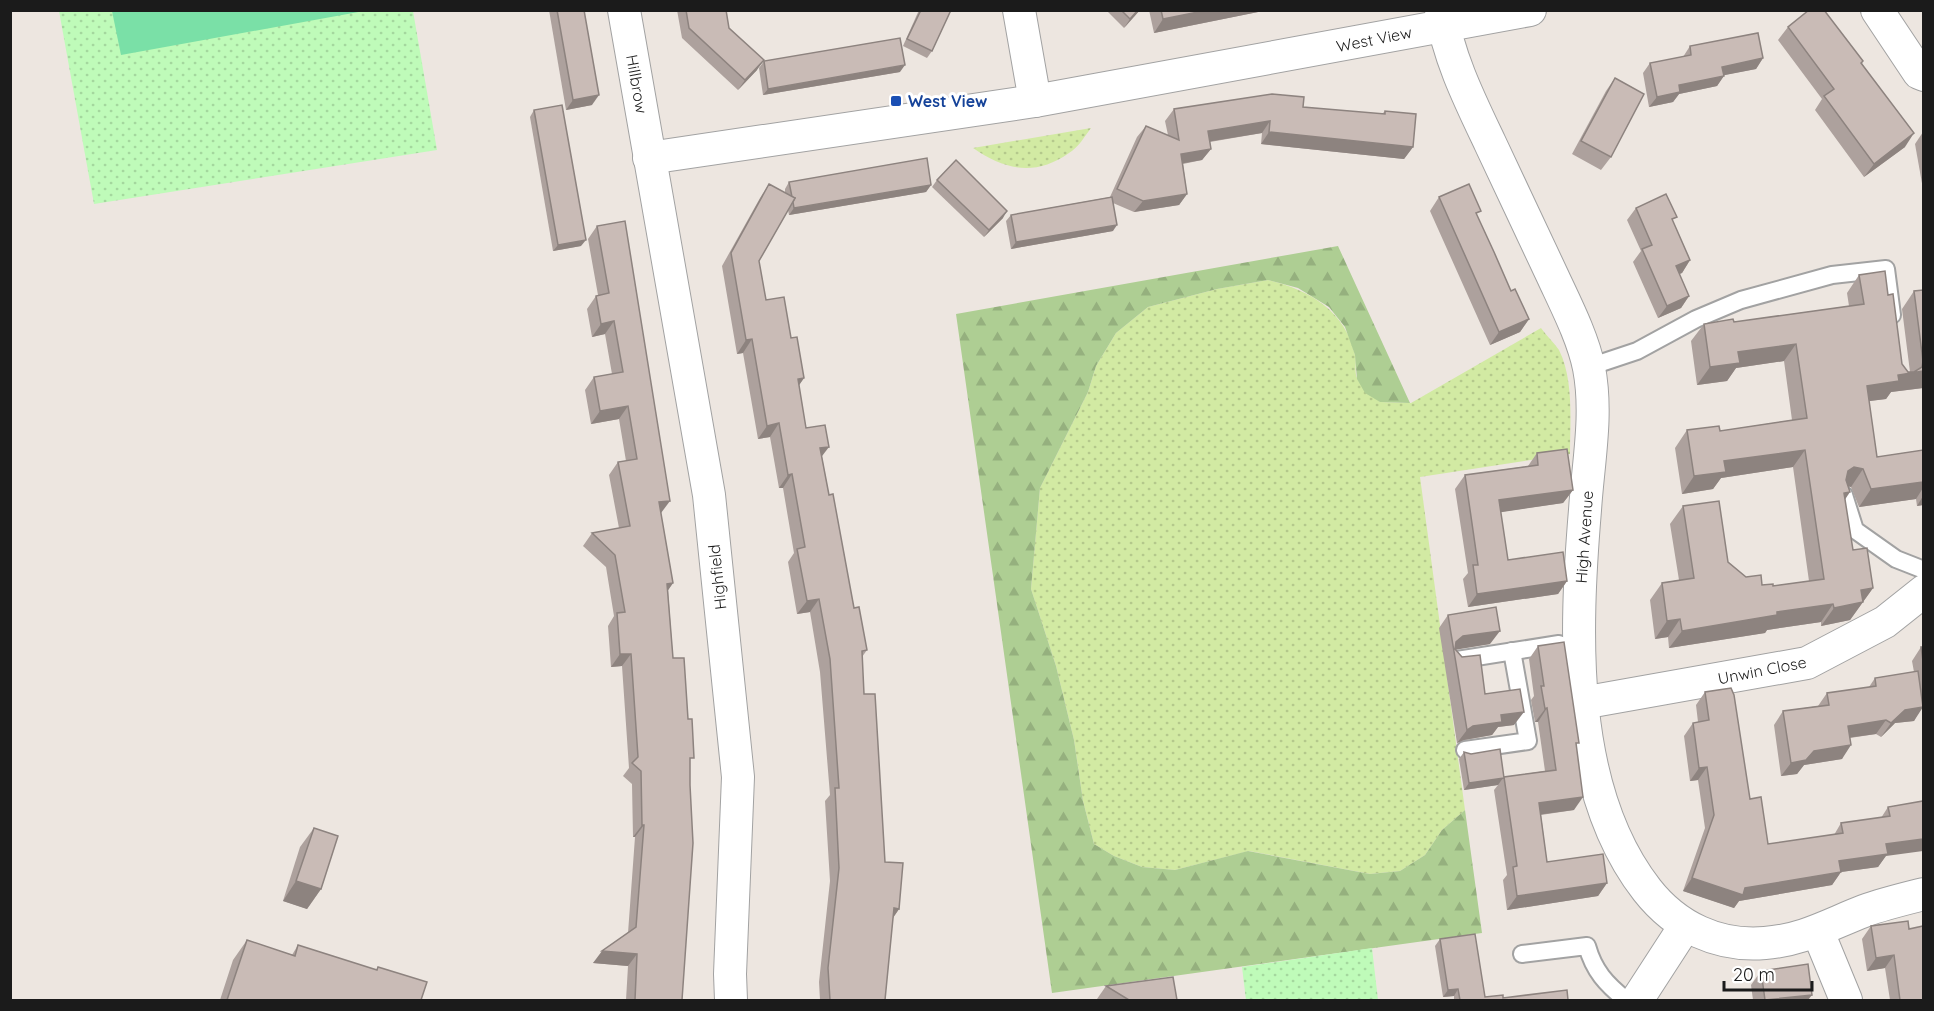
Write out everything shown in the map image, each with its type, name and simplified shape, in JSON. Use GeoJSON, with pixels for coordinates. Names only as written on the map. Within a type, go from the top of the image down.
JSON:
{"type":"FeatureCollection","features":[{"type":"Feature","properties":{"kind":"street","name":"Hillbrow"},"geometry":{"type":"LineString","coordinates":[[624,10],[649,158]]}},
{"type":"Feature","properties":{"kind":"street"},"geometry":{"type":"LineString","coordinates":[[1019,10],[1035,100]]}},
{"type":"Feature","properties":{"kind":"street","name":"West View"},"geometry":{"type":"LineString","coordinates":[[649,158],[1035,100],[1442,18],[1530,10]]}},
{"type":"Feature","properties":{"kind":"street"},"geometry":{"type":"LineString","coordinates":[[1877,10],[1919,73],[1923,75]]}},
{"type":"Feature","properties":{"kind":"street","name":"High Avenue"},"geometry":{"type":"LineString","coordinates":[[1442,18],[1464,86],[1565,304],[1589,367],[1592,431],[1584,522],[1580,641],[1582,703],[1596,784],[1622,851],[1639,880],[1663,911],[1685,926],[1711,937],[1737,943],[1766,943],[1818,932],[1863,911],[1923,894]]}},
{"type":"Feature","properties":{"kind":"street","name":"Highfield"},"geometry":{"type":"LineString","coordinates":[[649,158],[709,495],[738,777],[730,974],[731,1000]]}},
{"type":"Feature","properties":{"kind":"street","name":"Unwin Close"},"geometry":{"type":"LineString","coordinates":[[1582,703],[1807,663],[1885,622],[1923,591]]}},
{"type":"Feature","properties":{"kind":"street"},"geometry":{"type":"LineString","coordinates":[[1637,1000],[1685,926]]}},
{"type":"Feature","properties":{"kind":"street"},"geometry":{"type":"LineString","coordinates":[[1818,932],[1845,1000]]}},
{"type":"Feature","properties":{"kind":"lane"},"geometry":{"type":"LineString","coordinates":[[1589,367],[1637,351],[1696,319],[1741,300],[1832,275],[1886,269],[1894,336]]}},
{"type":"Feature","properties":{"kind":"lane"},"geometry":{"type":"LineString","coordinates":[[1844,495],[1855,530],[1896,559],[1923,570]]}},
{"type":"Feature","properties":{"kind":"lane"},"geometry":{"type":"LineString","coordinates":[[1456,660],[1580,641]]}},
{"type":"Feature","properties":{"kind":"lane"},"geometry":{"type":"LineString","coordinates":[[1465,750],[1528,741],[1512,651]]}},
{"type":"Feature","properties":{"kind":"lane"},"geometry":{"type":"LineString","coordinates":[[1522,954],[1587,946],[1593,965],[1603,980],[1626,1000]]}},
{"type":"Feature","properties":{"kind":"green space"},"geometry":{"type":"Polygon","coordinates":[[[364,10],[121,55],[112,11],[364,10]]]}},
{"type":"Feature","properties":{"kind":"green space"},"geometry":{"type":"Polygon","coordinates":[[[59,11],[413,11],[437,150],[94,204],[59,11]]]}},
{"type":"Feature","properties":{"kind":"green space"},"geometry":{"type":"Polygon","coordinates":[[[1091,128],[1072,151],[1056,161],[1032,168],[1008,166],[973,148],[1091,128]]]}},
{"type":"Feature","properties":{"kind":"green space"},"geometry":{"type":"Polygon","coordinates":[[[1338,246],[1410,403],[1380,402],[1365,393],[1357,379],[1355,355],[1345,327],[1329,307],[1298,288],[1268,280],[1217,289],[1148,307],[1116,333],[1096,366],[1088,392],[1040,488],[1031,589],[1056,666],[1074,740],[1083,801],[1094,844],[1114,856],[1142,867],[1175,870],[1248,851],[1370,874],[1400,871],[1425,855],[1442,830],[1465,810],[1482,933],[1052,993],[956,314],[1338,246]]]}},
{"type":"Feature","properties":{"kind":"green space"},"geometry":{"type":"Polygon","coordinates":[[[1268,280],[1311,296],[1334,314],[1350,339],[1355,355],[1357,378],[1380,402],[1411,403],[1541,328],[1559,350],[1567,374],[1570,401],[1570,454],[1420,477],[1465,810],[1442,830],[1425,855],[1400,871],[1370,874],[1249,851],[1175,870],[1142,867],[1114,856],[1094,844],[1083,801],[1074,740],[1056,666],[1031,589],[1040,488],[1088,392],[1096,366],[1116,333],[1148,307],[1217,289],[1268,280]]]}},
{"type":"Feature","properties":{"kind":"green space"},"geometry":{"type":"Polygon","coordinates":[[[1372,948],[1378,1000],[1246,1000],[1242,967],[1372,948]]]}},
{"type":"Feature","properties":{"kind":"building"},"geometry":{"type":"Polygon","coordinates":[[[557,10],[584,10],[599,95],[573,100],[557,10]]]}},
{"type":"Feature","properties":{"kind":"building"},"geometry":{"type":"Polygon","coordinates":[[[686,10],[726,10],[729,28],[764,60],[745,80],[689,28],[686,10]]]}},
{"type":"Feature","properties":{"kind":"building"},"geometry":{"type":"Polygon","coordinates":[[[921,10],[951,10],[932,51],[907,39],[921,10]]]}},
{"type":"Feature","properties":{"kind":"building"},"geometry":{"type":"Polygon","coordinates":[[[1121,10],[1138,10],[1130,19],[1121,10]]]}},
{"type":"Feature","properties":{"kind":"building"},"geometry":{"type":"Polygon","coordinates":[[[1161,10],[1208,10],[1163,19],[1161,10]]]}},
{"type":"Feature","properties":{"kind":"building"},"geometry":{"type":"Polygon","coordinates":[[[1809,10],[1824,10],[1914,133],[1874,164],[1824,96],[1834,89],[1788,27],[1809,10]]]}},
{"type":"Feature","properties":{"kind":"building"},"geometry":{"type":"Polygon","coordinates":[[[1758,33],[1763,58],[1722,67],[1724,76],[1679,85],[1680,92],[1657,97],[1650,63],[1691,55],[1690,46],[1758,33]]]}},
{"type":"Feature","properties":{"kind":"building"},"geometry":{"type":"Polygon","coordinates":[[[900,38],[905,65],[768,89],[764,61],[900,38]]]}},
{"type":"Feature","properties":{"kind":"building"},"geometry":{"type":"Polygon","coordinates":[[[1615,78],[1644,94],[1611,157],[1581,141],[1615,78]]]}},
{"type":"Feature","properties":{"kind":"building"},"geometry":{"type":"Polygon","coordinates":[[[1272,94],[1304,97],[1303,107],[1385,114],[1385,111],[1416,114],[1413,147],[1269,132],[1270,121],[1208,131],[1211,149],[1181,154],[1187,194],[1143,201],[1117,189],[1146,126],[1179,140],[1174,109],[1272,94]]]}},
{"type":"Feature","properties":{"kind":"building"},"geometry":{"type":"Polygon","coordinates":[[[562,105],[586,240],[558,245],[534,110],[562,105]]]}},
{"type":"Feature","properties":{"kind":"building"},"geometry":{"type":"Polygon","coordinates":[[[927,158],[931,185],[794,208],[795,198],[792,197],[789,182],[927,158]]]}},
{"type":"Feature","properties":{"kind":"building"},"geometry":{"type":"Polygon","coordinates":[[[956,160],[1007,211],[989,230],[937,180],[956,160]]]}},
{"type":"Feature","properties":{"kind":"building"},"geometry":{"type":"Polygon","coordinates":[[[769,184],[795,198],[759,261],[766,300],[784,297],[791,338],[797,337],[804,378],[798,379],[806,428],[825,425],[829,447],[820,448],[829,495],[833,494],[854,608],[859,607],[867,650],[862,651],[864,694],[875,694],[885,862],[903,863],[899,909],[894,908],[885,1000],[830,1000],[828,968],[839,868],[835,788],[839,788],[830,659],[819,599],[807,601],[797,549],[805,547],[792,474],[788,475],[779,423],[767,426],[752,339],[746,340],[731,253],[769,184]]]}},
{"type":"Feature","properties":{"kind":"building"},"geometry":{"type":"Polygon","coordinates":[[[1469,184],[1481,211],[1476,213],[1511,291],[1515,289],[1529,319],[1499,332],[1439,197],[1469,184]]]}},
{"type":"Feature","properties":{"kind":"building"},"geometry":{"type":"Polygon","coordinates":[[[1666,194],[1677,217],[1672,219],[1690,260],[1676,266],[1689,296],[1667,306],[1642,249],[1652,245],[1636,208],[1666,194]]]}},
{"type":"Feature","properties":{"kind":"building"},"geometry":{"type":"Polygon","coordinates":[[[1112,197],[1117,225],[1016,242],[1011,215],[1112,197]]]}},
{"type":"Feature","properties":{"kind":"building"},"geometry":{"type":"Polygon","coordinates":[[[625,221],[670,501],[659,502],[673,583],[667,584],[673,658],[684,658],[688,719],[692,719],[694,758],[690,758],[690,785],[693,843],[682,1000],[635,1000],[637,954],[602,951],[636,927],[644,825],[642,825],[641,771],[632,763],[638,757],[631,654],[620,654],[617,613],[625,612],[615,555],[592,533],[630,526],[618,462],[637,459],[628,406],[600,411],[594,377],[623,372],[614,321],[601,324],[596,296],[609,293],[597,226],[625,221]]]}},
{"type":"Feature","properties":{"kind":"building"},"geometry":{"type":"Polygon","coordinates":[[[1885,271],[1888,295],[1893,294],[1902,364],[1908,372],[1914,372],[1922,367],[1923,361],[1923,371],[1898,375],[1899,381],[1867,386],[1877,457],[1923,450],[1923,482],[1871,489],[1863,469],[1854,467],[1848,471],[1846,480],[1850,492],[1844,493],[1853,550],[1867,548],[1873,588],[1861,590],[1863,602],[1834,608],[1833,604],[1777,612],[1777,615],[1682,631],[1680,619],[1667,621],[1662,583],[1694,578],[1683,506],[1719,501],[1728,562],[1746,577],[1761,575],[1762,585],[1773,584],[1773,586],[1824,579],[1805,450],[1724,461],[1726,472],[1694,476],[1687,430],[1719,426],[1720,431],[1807,418],[1796,344],[1738,352],[1740,363],[1710,367],[1704,324],[1864,304],[1859,275],[1885,271]]]}},
{"type":"Feature","properties":{"kind":"building"},"geometry":{"type":"Polygon","coordinates":[[[1923,290],[1923,361],[1914,291],[1923,290]]]}},
{"type":"Feature","properties":{"kind":"building"},"geometry":{"type":"Polygon","coordinates":[[[1567,449],[1573,490],[1499,500],[1508,560],[1563,552],[1567,581],[1477,594],[1473,565],[1478,565],[1465,475],[1538,465],[1537,453],[1567,449]]]}},
{"type":"Feature","properties":{"kind":"building"},"geometry":{"type":"Polygon","coordinates":[[[1496,607],[1500,631],[1463,636],[1456,642],[1455,649],[1462,657],[1480,655],[1485,694],[1520,689],[1524,712],[1501,715],[1502,722],[1473,726],[1467,730],[1448,615],[1496,607]]]}},
{"type":"Feature","properties":{"kind":"building"},"geometry":{"type":"Polygon","coordinates":[[[1564,642],[1579,743],[1576,743],[1583,797],[1539,803],[1547,862],[1603,854],[1607,883],[1517,896],[1513,867],[1517,866],[1504,777],[1556,770],[1547,708],[1545,709],[1541,686],[1544,686],[1538,646],[1564,642]]]}},
{"type":"Feature","properties":{"kind":"building"},"geometry":{"type":"Polygon","coordinates":[[[1918,671],[1923,707],[1905,710],[1891,723],[1886,720],[1848,726],[1851,745],[1814,751],[1806,760],[1791,763],[1783,711],[1829,705],[1827,693],[1876,686],[1875,678],[1918,671]]]}},
{"type":"Feature","properties":{"kind":"building"},"geometry":{"type":"Polygon","coordinates":[[[1731,688],[1750,799],[1761,797],[1768,844],[1843,833],[1841,823],[1890,816],[1888,807],[1923,801],[1923,839],[1886,844],[1888,854],[1839,861],[1841,872],[1745,888],[1743,895],[1692,878],[1714,815],[1707,767],[1699,768],[1693,723],[1709,720],[1705,692],[1731,688]]]}},
{"type":"Feature","properties":{"kind":"building"},"geometry":{"type":"Polygon","coordinates":[[[1500,749],[1504,778],[1469,783],[1464,752],[1471,754],[1500,749]]]}},
{"type":"Feature","properties":{"kind":"building"},"geometry":{"type":"Polygon","coordinates":[[[314,828],[338,836],[321,889],[296,881],[314,828]]]}},
{"type":"Feature","properties":{"kind":"building"},"geometry":{"type":"Polygon","coordinates":[[[1908,921],[1909,929],[1923,926],[1923,1000],[1900,1000],[1894,955],[1876,958],[1871,926],[1908,921]]]}},
{"type":"Feature","properties":{"kind":"building"},"geometry":{"type":"Polygon","coordinates":[[[1475,934],[1485,997],[1503,995],[1503,998],[1567,990],[1568,1000],[1460,1000],[1458,989],[1448,990],[1440,939],[1475,934]]]}},
{"type":"Feature","properties":{"kind":"building"},"geometry":{"type":"Polygon","coordinates":[[[247,940],[295,956],[298,945],[377,970],[378,967],[427,982],[421,1000],[227,1000],[247,940]]]}},
{"type":"Feature","properties":{"kind":"building"},"geometry":{"type":"Polygon","coordinates":[[[1808,964],[1812,995],[1765,1000],[1761,971],[1808,964]]]}},
{"type":"Feature","properties":{"kind":"building"},"geometry":{"type":"Polygon","coordinates":[[[1173,977],[1177,1000],[1129,1000],[1106,986],[1173,977]]]}},
{"type":"Feature","properties":{"kind":"place","name":"West View"},"geometry":{"type":"Point","coordinates":[896,101]}}]}
